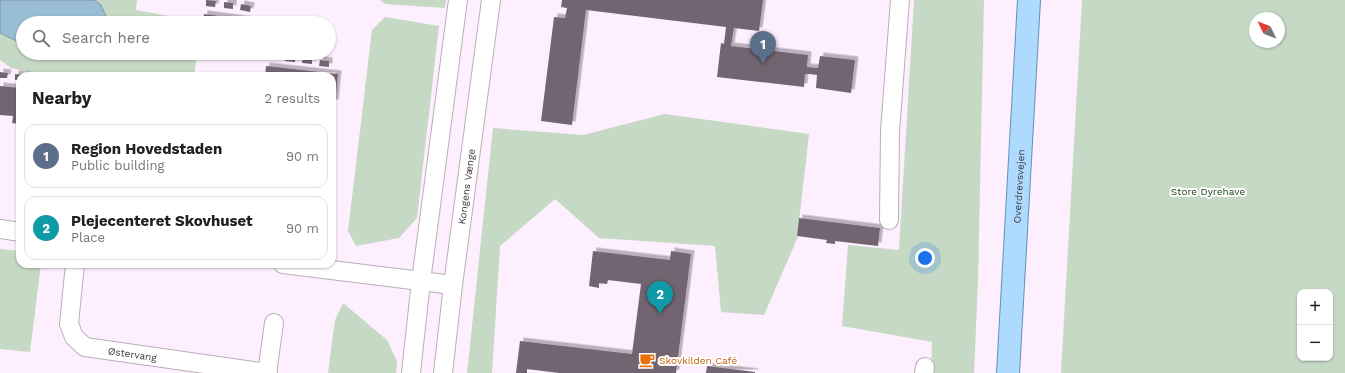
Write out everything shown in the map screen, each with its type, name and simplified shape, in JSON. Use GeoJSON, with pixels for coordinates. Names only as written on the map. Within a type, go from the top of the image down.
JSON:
{"type":"FeatureCollection","features":[{"type":"Feature","properties":{"kind":"main road","name":"Overdrevsvejen"},"geometry":{"type":"LineString","coordinates":[[1008,373],[1029,0]]}},
{"type":"Feature","properties":{"kind":"street"},"geometry":{"type":"LineString","coordinates":[[411,373],[421,281],[458,0]]}},
{"type":"Feature","properties":{"kind":"street","name":"Kongens Vænge"},"geometry":{"type":"LineString","coordinates":[[443,373],[490,0]]}},
{"type":"Feature","properties":{"kind":"street"},"geometry":{"type":"LineString","coordinates":[[889,220],[890,131],[900,0]]}},
{"type":"Feature","properties":{"kind":"street"},"geometry":{"type":"LineString","coordinates":[[0,229],[16,231]]}},
{"type":"Feature","properties":{"kind":"street","name":"Østervang"},"geometry":{"type":"LineString","coordinates":[[75,268],[69,324],[74,337],[85,347],[268,373],[274,323]]}},
{"type":"Feature","properties":{"kind":"street"},"geometry":{"type":"LineString","coordinates":[[315,268],[453,285]]}},
{"type":"Feature","properties":{"kind":"green space"},"geometry":{"type":"Polygon","coordinates":[[[0,0],[137,0],[136,10],[168,16],[16,16],[16,60],[196,60],[195,72],[30,72],[11,68],[0,60],[0,0]]]}},
{"type":"Feature","properties":{"kind":"green space"},"geometry":{"type":"Polygon","coordinates":[[[380,0],[446,0],[445,8],[385,4],[380,0]]]}},
{"type":"Feature","properties":{"kind":"green space"},"geometry":{"type":"Polygon","coordinates":[[[914,0],[984,0],[978,281],[974,373],[931,373],[932,342],[842,326],[848,245],[899,250],[914,0]]]}},
{"type":"Feature","properties":{"kind":"green space","name":"Store Dyrehave"},"geometry":{"type":"Polygon","coordinates":[[[1082,0],[1345,0],[1345,373],[1061,373],[1082,0]]]}},
{"type":"Feature","properties":{"kind":"green space"},"geometry":{"type":"Polygon","coordinates":[[[385,17],[439,26],[417,218],[399,238],[356,246],[348,231],[372,30],[385,17]]]}},
{"type":"Feature","properties":{"kind":"green space"},"geometry":{"type":"Polygon","coordinates":[[[665,114],[809,134],[797,239],[764,315],[721,312],[715,246],[599,238],[555,199],[500,246],[492,373],[467,373],[493,128],[583,135],[665,114]]]}},
{"type":"Feature","properties":{"kind":"green space"},"geometry":{"type":"Polygon","coordinates":[[[0,249],[16,251],[16,268],[40,268],[30,352],[0,349],[0,249]]]}},
{"type":"Feature","properties":{"kind":"green space"},"geometry":{"type":"Polygon","coordinates":[[[343,303],[387,340],[397,361],[396,373],[328,373],[335,320],[343,303]]]}},
{"type":"Feature","properties":{"kind":"water"},"geometry":{"type":"Polygon","coordinates":[[[0,0],[95,0],[101,5],[106,16],[16,16],[16,41],[0,33],[0,0]]]}},
{"type":"Feature","properties":{"kind":"building"},"geometry":{"type":"Polygon","coordinates":[[[206,0],[216,1],[215,7],[206,6],[206,0]]]}},
{"type":"Feature","properties":{"kind":"building"},"geometry":{"type":"Polygon","coordinates":[[[562,0],[763,0],[759,31],[734,28],[731,46],[808,55],[807,67],[818,68],[820,56],[855,60],[851,93],[816,88],[817,75],[809,74],[805,74],[804,87],[717,77],[721,43],[724,44],[726,27],[586,10],[572,125],[541,121],[554,17],[565,18],[567,8],[561,7],[562,0]]]}},
{"type":"Feature","properties":{"kind":"building"},"geometry":{"type":"Polygon","coordinates":[[[224,2],[233,3],[233,9],[224,8],[224,2]]]}},
{"type":"Feature","properties":{"kind":"building"},"geometry":{"type":"Polygon","coordinates":[[[241,4],[251,6],[250,12],[240,10],[241,4]]]}},
{"type":"Feature","properties":{"kind":"building"},"geometry":{"type":"Polygon","coordinates":[[[204,14],[219,16],[204,16],[204,14]]]}},
{"type":"Feature","properties":{"kind":"building"},"geometry":{"type":"Polygon","coordinates":[[[295,60],[295,62],[285,61],[295,60]]]}},
{"type":"Feature","properties":{"kind":"building"},"geometry":{"type":"Polygon","coordinates":[[[302,60],[312,60],[312,64],[302,63],[302,60]]]}},
{"type":"Feature","properties":{"kind":"building"},"geometry":{"type":"Polygon","coordinates":[[[320,60],[329,61],[329,67],[319,66],[320,60]]]}},
{"type":"Feature","properties":{"kind":"building"},"geometry":{"type":"Polygon","coordinates":[[[266,66],[320,72],[265,72],[266,66]]]}},
{"type":"Feature","properties":{"kind":"building"},"geometry":{"type":"Polygon","coordinates":[[[0,72],[8,73],[7,78],[0,78],[0,72]]]}},
{"type":"Feature","properties":{"kind":"building"},"geometry":{"type":"Polygon","coordinates":[[[336,74],[338,74],[336,93],[336,74]]]}},
{"type":"Feature","properties":{"kind":"building"},"geometry":{"type":"Polygon","coordinates":[[[0,86],[16,88],[16,124],[12,123],[13,116],[0,115],[0,86]]]}},
{"type":"Feature","properties":{"kind":"building"},"geometry":{"type":"Polygon","coordinates":[[[799,218],[880,228],[878,246],[835,241],[835,244],[826,243],[827,240],[797,236],[799,218]]]}},
{"type":"Feature","properties":{"kind":"building"},"geometry":{"type":"Polygon","coordinates":[[[593,251],[670,260],[671,251],[691,254],[676,373],[559,373],[527,369],[527,373],[516,373],[520,341],[632,354],[641,284],[608,280],[607,284],[599,283],[599,288],[589,286],[593,251]]]}},
{"type":"Feature","properties":{"kind":"building"},"geometry":{"type":"Polygon","coordinates":[[[707,366],[755,372],[755,373],[706,373],[707,366]]]}},
{"type":"Feature","properties":{"kind":"place","name":"Region Hovedstaden"},"geometry":{"type":"Point","coordinates":[763,64]}},
{"type":"Feature","properties":{"kind":"place","name":"Plejecenteret Skovhuset"},"geometry":{"type":"Point","coordinates":[660,314]}},
{"type":"Feature","properties":{"kind":"place","name":"Skovkilden Café"},"geometry":{"type":"Point","coordinates":[647,360]}}]}
